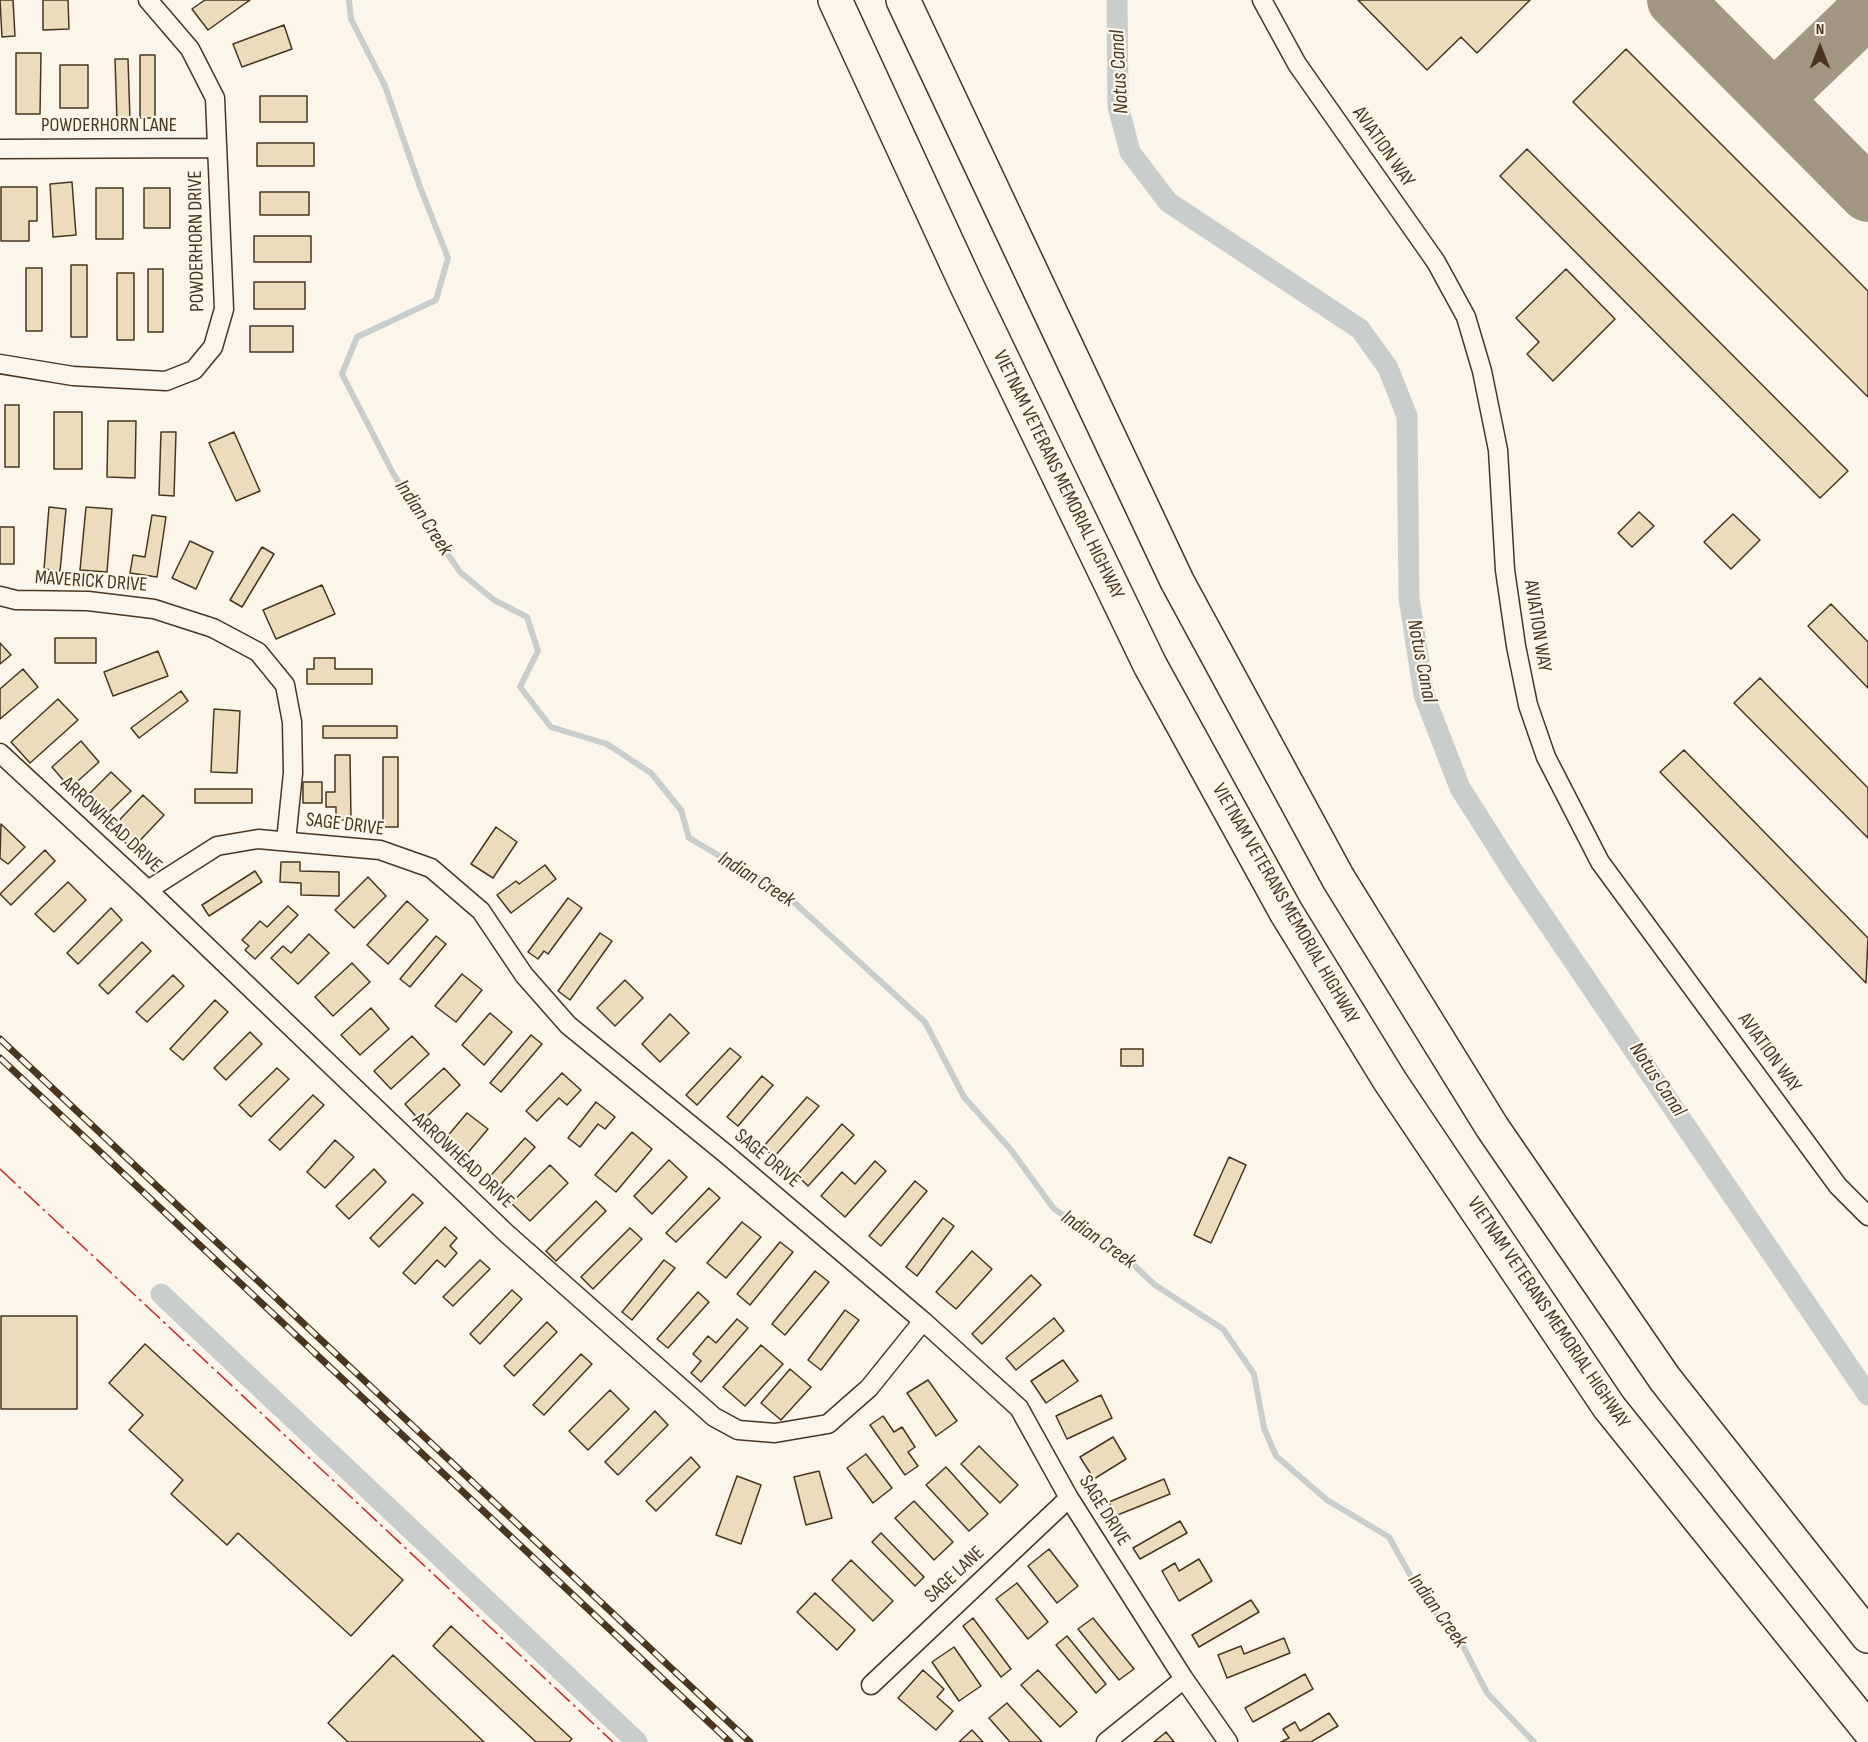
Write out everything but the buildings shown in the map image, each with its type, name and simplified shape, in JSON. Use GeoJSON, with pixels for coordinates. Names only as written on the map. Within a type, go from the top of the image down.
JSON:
{"type":"FeatureCollection","features":[{"type":"Feature","properties":{"kind":"highway","name":"VIETNAM VETERANS MEMORIAL HIGHWAY"},"geometry":{"type":"LineString","coordinates":[[835,0],[967,286],[1150,665],[1286,912],[1390,1081],[1609,1407],[1868,1729]]}},
{"type":"Feature","properties":{"kind":"highway"},"geometry":{"type":"LineString","coordinates":[[903,0],[1177,581],[1338,878],[1492,1127],[1665,1378],[1868,1636]]}},
{"type":"Feature","properties":{"kind":"street","name":"POWDERHORN DRIVE"},"geometry":{"type":"LineString","coordinates":[[0,364],[73,376],[166,381],[194,370],[213,346],[224,309],[215,98],[190,49],[148,0]]}},
{"type":"Feature","properties":{"kind":"street","name":"AVIATION WAY"},"geometry":{"type":"LineString","coordinates":[[1262,0],[1297,64],[1436,262],[1466,317],[1482,371],[1498,450],[1505,570],[1516,646],[1528,705],[1546,757],[1600,862],[1838,1186],[1868,1216]]}},
{"type":"Feature","properties":{"kind":"street","name":"POWDERHORN LANE"},"geometry":{"type":"LineString","coordinates":[[0,149],[217,148]]}},
{"type":"Feature","properties":{"kind":"street","name":"MAVERICK DRIVE"},"geometry":{"type":"LineString","coordinates":[[0,596],[16,600],[88,601],[154,609],[213,628],[258,652],[285,685],[292,722],[293,773],[286,841]]}},
{"type":"Feature","properties":{"kind":"street","name":"ARROWHEAD DRIVE"},"geometry":{"type":"LineString","coordinates":[[0,753],[148,890],[506,1233],[714,1417],[738,1430],[775,1433],[828,1424],[868,1388],[922,1322]]}},
{"type":"Feature","properties":{"kind":"street","name":"SAGE DRIVE"},"geometry":{"type":"LineString","coordinates":[[148,890],[217,846],[258,839],[380,850],[431,868],[481,911],[524,975],[568,1025],[726,1154],[1019,1408],[1069,1498],[1184,1679],[1228,1742]]}},
{"type":"Feature","properties":{"kind":"street","name":"SAGE LANE"},"geometry":{"type":"LineString","coordinates":[[871,1685],[1069,1498]]}},
{"type":"Feature","properties":{"kind":"street"},"geometry":{"type":"LineString","coordinates":[[1106,1742],[1184,1679]]}},
{"type":"Feature","properties":{"kind":"waterway","name":"Indian Creek"},"geometry":{"type":"LineString","coordinates":[[349,0],[351,19],[385,86],[420,187],[448,258],[436,300],[357,337],[342,374],[394,475],[460,572],[494,600],[527,617],[538,651],[520,687],[551,727],[607,744],[651,773],[681,810],[689,838],[786,895],[925,1022],[964,1097],[1011,1150],[1054,1209],[1123,1255],[1155,1285],[1223,1329],[1254,1374],[1264,1428],[1276,1456],[1327,1500],[1389,1537],[1423,1598],[1461,1642],[1487,1693],[1534,1742]]}},
{"type":"Feature","properties":{"kind":"waterway","name":"Notus Canal"},"geometry":{"type":"LineString","coordinates":[[1117,0],[1118,106],[1130,152],[1168,202],[1360,329],[1388,368],[1407,416],[1409,598],[1424,695],[1460,788],[1514,873],[1868,1395]]}},
{"type":"Feature","properties":{"kind":"waterway"},"geometry":{"type":"LineString","coordinates":[[161,1294],[637,1742]]}},
{"type":"Feature","properties":{"kind":"taxiway"},"geometry":{"type":"LineString","coordinates":[[1675,0],[1868,194]]}},
{"type":"Feature","properties":{"kind":"taxiway"},"geometry":{"type":"LineString","coordinates":[[1778,95],[1868,9]]}},
{"type":"Feature","properties":{"kind":"railway"},"geometry":{"type":"LineString","coordinates":[[0,1039],[750,1742]]}},
{"type":"Feature","properties":{"kind":"railway"},"geometry":{"type":"LineString","coordinates":[[0,1058],[730,1742]]}},
{"type":"Feature","properties":{"kind":"power"},"geometry":{"type":"LineString","coordinates":[[0,1169],[613,1742]]}}]}
